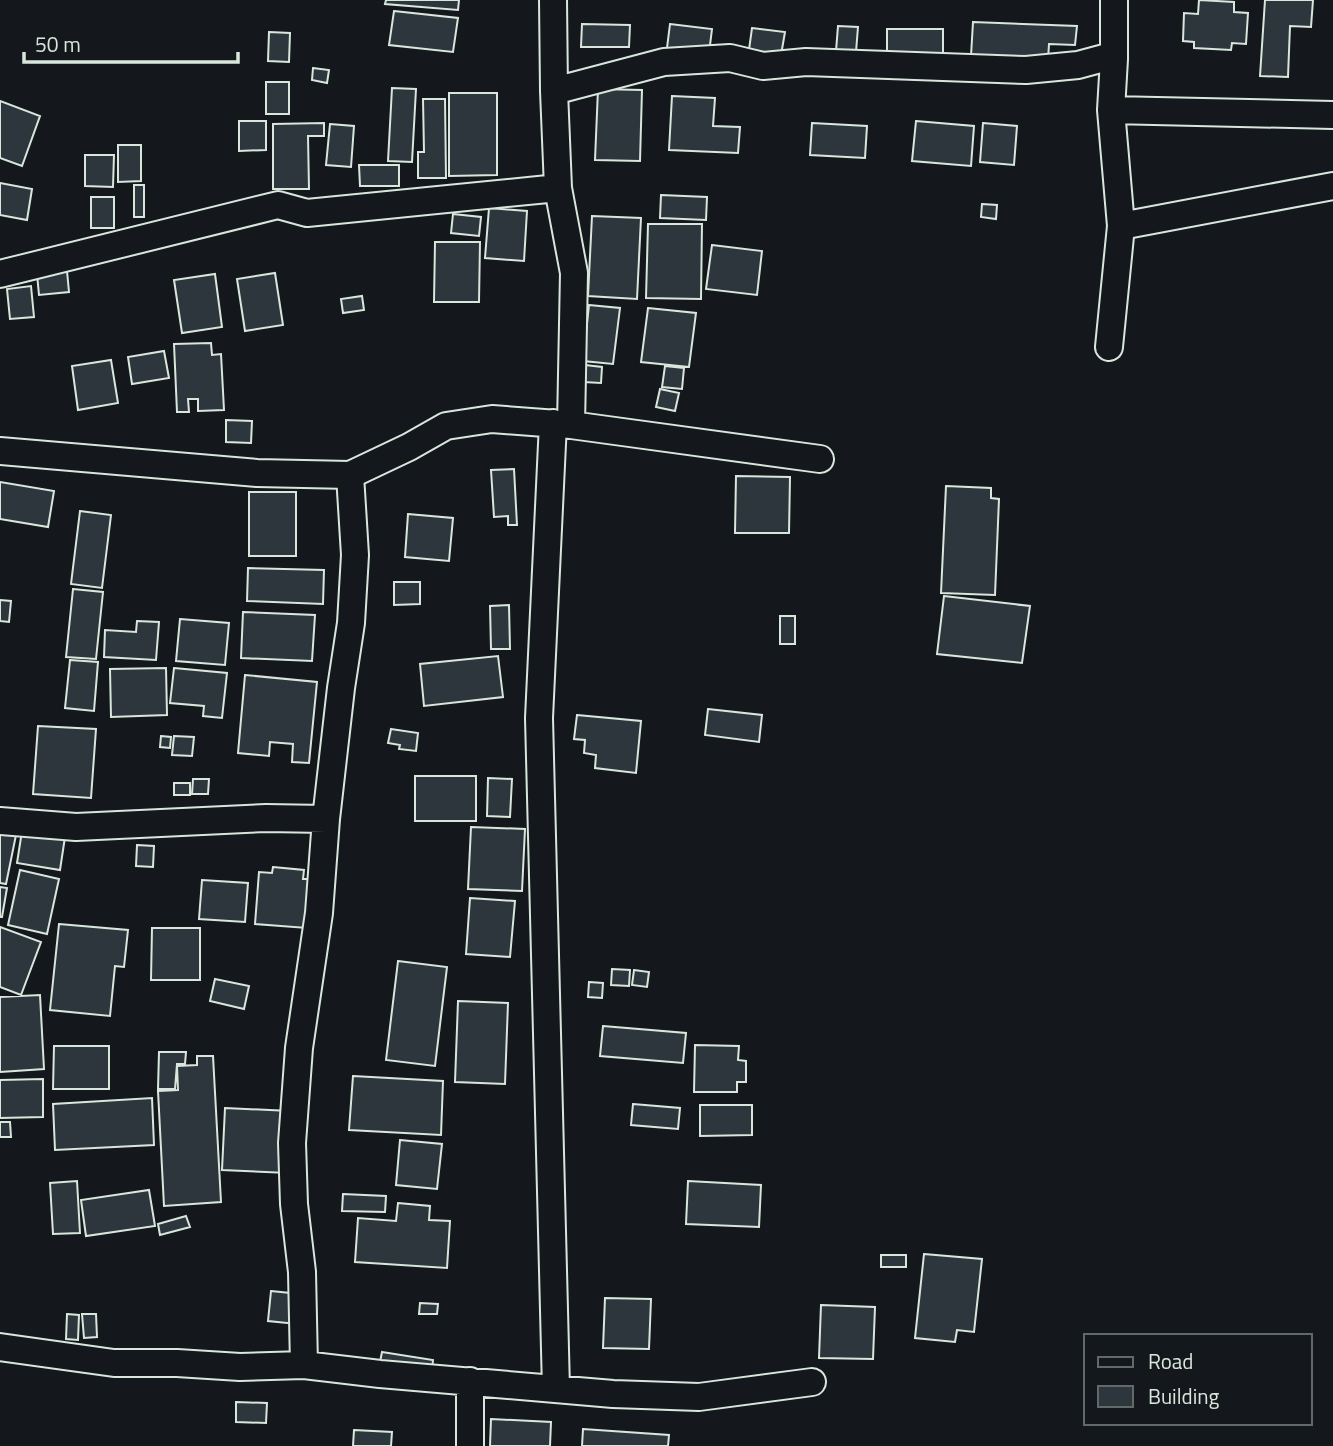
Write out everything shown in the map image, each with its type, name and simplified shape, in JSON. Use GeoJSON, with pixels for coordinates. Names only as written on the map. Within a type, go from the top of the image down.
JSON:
{"type":"FeatureCollection","features":[{"type":"Feature","properties":{"kind":"street"},"geometry":{"type":"LineString","coordinates":[[553,0],[558,188],[574,273],[571,385],[562,424],[539,718],[556,1389]]}},
{"type":"Feature","properties":{"kind":"street"},"geometry":{"type":"LineString","coordinates":[[1108,347],[1121,226],[1111,110],[1115,59],[1114,0]]}},
{"type":"Feature","properties":{"kind":"street"},"geometry":{"type":"LineString","coordinates":[[554,91],[664,62],[730,58],[763,66],[806,62],[1026,69],[1078,65],[1104,58],[1115,59]]}},
{"type":"Feature","properties":{"kind":"street"},"geometry":{"type":"LineString","coordinates":[[1111,110],[1333,115]]}},
{"type":"Feature","properties":{"kind":"street"},"geometry":{"type":"LineString","coordinates":[[1121,226],[1333,186]]}},
{"type":"Feature","properties":{"kind":"street"},"geometry":{"type":"LineString","coordinates":[[0,274],[278,205],[307,213],[558,188]]}},
{"type":"Feature","properties":{"kind":"street"},"geometry":{"type":"LineString","coordinates":[[0,452],[257,473],[350,475],[446,426],[492,419],[562,424],[820,459]]}},
{"type":"Feature","properties":{"kind":"street"},"geometry":{"type":"LineString","coordinates":[[304,1365],[302,1272],[294,1204],[292,1143],[299,1048],[319,913],[326,819],[351,623],[355,555],[350,475]]}},
{"type":"Feature","properties":{"kind":"street"},"geometry":{"type":"LineString","coordinates":[[0,821],[76,827],[266,818],[326,819]]}},
{"type":"Feature","properties":{"kind":"street"},"geometry":{"type":"LineString","coordinates":[[0,1347],[114,1363],[240,1367],[304,1365],[613,1394],[699,1397],[811,1382]]}},
{"type":"Feature","properties":{"kind":"street"},"geometry":{"type":"LineString","coordinates":[[470,1381],[470,1446]]}},
{"type":"Feature","properties":{"kind":"building"},"geometry":{"type":"Polygon","coordinates":[[[386,0],[459,0],[458,10],[385,4],[386,0]]]}},
{"type":"Feature","properties":{"kind":"building"},"geometry":{"type":"Polygon","coordinates":[[[1199,0],[1234,2],[1234,12],[1248,13],[1246,44],[1232,43],[1231,50],[1194,48],[1194,42],[1183,41],[1184,13],[1198,14],[1199,0]]]}},
{"type":"Feature","properties":{"kind":"building"},"geometry":{"type":"Polygon","coordinates":[[[1265,0],[1313,0],[1311,27],[1290,26],[1288,77],[1260,76],[1265,0]]]}},
{"type":"Feature","properties":{"kind":"building"},"geometry":{"type":"Polygon","coordinates":[[[394,11],[458,18],[453,52],[389,45],[394,11]]]}},
{"type":"Feature","properties":{"kind":"building"},"geometry":{"type":"Polygon","coordinates":[[[973,22],[1077,26],[1075,45],[1049,44],[1048,60],[971,56],[973,22]]]}},
{"type":"Feature","properties":{"kind":"building"},"geometry":{"type":"Polygon","coordinates":[[[582,24],[630,25],[629,47],[581,47],[582,24]]]}},
{"type":"Feature","properties":{"kind":"building"},"geometry":{"type":"Polygon","coordinates":[[[670,24],[712,29],[709,53],[667,48],[670,24]]]}},
{"type":"Feature","properties":{"kind":"building"},"geometry":{"type":"Polygon","coordinates":[[[838,26],[858,27],[856,52],[836,51],[838,26]]]}},
{"type":"Feature","properties":{"kind":"building"},"geometry":{"type":"Polygon","coordinates":[[[752,28],[785,32],[780,61],[748,57],[752,28]]]}},
{"type":"Feature","properties":{"kind":"building"},"geometry":{"type":"Polygon","coordinates":[[[887,29],[943,29],[943,56],[887,56],[887,29]]]}},
{"type":"Feature","properties":{"kind":"building"},"geometry":{"type":"Polygon","coordinates":[[[269,32],[290,33],[289,62],[268,61],[269,32]]]}},
{"type":"Feature","properties":{"kind":"building"},"geometry":{"type":"Polygon","coordinates":[[[313,68],[329,70],[327,83],[312,80],[313,68]]]}},
{"type":"Feature","properties":{"kind":"building"},"geometry":{"type":"Polygon","coordinates":[[[266,82],[289,82],[289,114],[266,114],[266,82]]]}},
{"type":"Feature","properties":{"kind":"building"},"geometry":{"type":"Polygon","coordinates":[[[392,88],[416,89],[412,162],[388,161],[392,88]]]}},
{"type":"Feature","properties":{"kind":"building"},"geometry":{"type":"Polygon","coordinates":[[[598,89],[642,90],[640,161],[595,160],[598,89]]]}},
{"type":"Feature","properties":{"kind":"building"},"geometry":{"type":"Polygon","coordinates":[[[449,93],[497,93],[497,175],[449,176],[449,93]]]}},
{"type":"Feature","properties":{"kind":"building"},"geometry":{"type":"Polygon","coordinates":[[[672,96],[715,98],[713,126],[740,127],[738,153],[669,150],[672,96]]]}},
{"type":"Feature","properties":{"kind":"building"},"geometry":{"type":"Polygon","coordinates":[[[423,99],[445,99],[446,178],[418,178],[418,152],[424,152],[423,99]]]}},
{"type":"Feature","properties":{"kind":"building"},"geometry":{"type":"Polygon","coordinates":[[[0,101],[40,116],[22,166],[0,158],[0,101]]]}},
{"type":"Feature","properties":{"kind":"building"},"geometry":{"type":"Polygon","coordinates":[[[239,121],[266,121],[266,150],[239,151],[239,121]]]}},
{"type":"Feature","properties":{"kind":"building"},"geometry":{"type":"Polygon","coordinates":[[[916,121],[974,126],[971,166],[912,161],[916,121]]]}},
{"type":"Feature","properties":{"kind":"building"},"geometry":{"type":"Polygon","coordinates":[[[324,123],[324,136],[308,136],[309,189],[273,189],[273,124],[324,123]]]}},
{"type":"Feature","properties":{"kind":"building"},"geometry":{"type":"Polygon","coordinates":[[[812,123],[867,126],[865,158],[810,155],[812,123]]]}},
{"type":"Feature","properties":{"kind":"building"},"geometry":{"type":"Polygon","coordinates":[[[983,123],[1017,126],[1014,165],[980,162],[983,123]]]}},
{"type":"Feature","properties":{"kind":"building"},"geometry":{"type":"Polygon","coordinates":[[[330,124],[354,126],[351,167],[326,165],[330,124]]]}},
{"type":"Feature","properties":{"kind":"building"},"geometry":{"type":"Polygon","coordinates":[[[118,145],[141,145],[141,181],[118,182],[118,145]]]}},
{"type":"Feature","properties":{"kind":"building"},"geometry":{"type":"Polygon","coordinates":[[[85,155],[114,155],[113,187],[85,186],[85,155]]]}},
{"type":"Feature","properties":{"kind":"building"},"geometry":{"type":"Polygon","coordinates":[[[359,165],[399,165],[399,186],[360,186],[359,165]]]}},
{"type":"Feature","properties":{"kind":"building"},"geometry":{"type":"Polygon","coordinates":[[[0,183],[32,189],[27,220],[0,215],[0,183]]]}},
{"type":"Feature","properties":{"kind":"building"},"geometry":{"type":"Polygon","coordinates":[[[134,185],[144,185],[144,217],[134,217],[134,185]]]}},
{"type":"Feature","properties":{"kind":"building"},"geometry":{"type":"Polygon","coordinates":[[[661,195],[707,197],[706,220],[660,218],[661,195]]]}},
{"type":"Feature","properties":{"kind":"building"},"geometry":{"type":"Polygon","coordinates":[[[91,197],[114,197],[114,228],[91,228],[91,197]]]}},
{"type":"Feature","properties":{"kind":"building"},"geometry":{"type":"Polygon","coordinates":[[[982,204],[997,205],[996,219],[981,217],[982,204]]]}},
{"type":"Feature","properties":{"kind":"building"},"geometry":{"type":"Polygon","coordinates":[[[489,208],[527,211],[524,261],[485,258],[489,208]]]}},
{"type":"Feature","properties":{"kind":"building"},"geometry":{"type":"Polygon","coordinates":[[[453,214],[481,217],[479,236],[451,233],[453,214]]]}},
{"type":"Feature","properties":{"kind":"building"},"geometry":{"type":"Polygon","coordinates":[[[592,216],[641,218],[637,299],[588,296],[592,216]]]}},
{"type":"Feature","properties":{"kind":"building"},"geometry":{"type":"Polygon","coordinates":[[[648,224],[702,224],[701,299],[646,298],[648,224]]]}},
{"type":"Feature","properties":{"kind":"building"},"geometry":{"type":"Polygon","coordinates":[[[435,242],[480,242],[479,302],[434,302],[435,242]]]}},
{"type":"Feature","properties":{"kind":"building"},"geometry":{"type":"Polygon","coordinates":[[[712,245],[762,251],[757,295],[706,289],[712,245]]]}},
{"type":"Feature","properties":{"kind":"building"},"geometry":{"type":"Polygon","coordinates":[[[67,271],[69,292],[39,295],[37,274],[67,271]]]}},
{"type":"Feature","properties":{"kind":"building"},"geometry":{"type":"Polygon","coordinates":[[[275,273],[283,325],[245,331],[237,279],[275,273]]]}},
{"type":"Feature","properties":{"kind":"building"},"geometry":{"type":"Polygon","coordinates":[[[215,274],[222,327],[182,333],[174,280],[215,274]]]}},
{"type":"Feature","properties":{"kind":"building"},"geometry":{"type":"Polygon","coordinates":[[[31,286],[34,317],[10,319],[7,289],[31,286]]]}},
{"type":"Feature","properties":{"kind":"building"},"geometry":{"type":"Polygon","coordinates":[[[362,296],[364,310],[343,313],[341,299],[362,296]]]}},
{"type":"Feature","properties":{"kind":"building"},"geometry":{"type":"Polygon","coordinates":[[[589,305],[620,308],[613,364],[583,361],[589,305]]]}},
{"type":"Feature","properties":{"kind":"building"},"geometry":{"type":"Polygon","coordinates":[[[648,308],[696,313],[689,367],[641,362],[648,308]]]}},
{"type":"Feature","properties":{"kind":"building"},"geometry":{"type":"Polygon","coordinates":[[[211,343],[212,355],[221,354],[224,410],[198,411],[198,399],[188,399],[189,412],[177,412],[174,344],[211,343]]]}},
{"type":"Feature","properties":{"kind":"building"},"geometry":{"type":"Polygon","coordinates":[[[164,351],[169,378],[132,384],[128,357],[164,351]]]}},
{"type":"Feature","properties":{"kind":"building"},"geometry":{"type":"Polygon","coordinates":[[[111,360],[118,403],[78,410],[72,366],[111,360]]]}},
{"type":"Feature","properties":{"kind":"building"},"geometry":{"type":"Polygon","coordinates":[[[585,365],[602,367],[601,383],[584,382],[585,365]]]}},
{"type":"Feature","properties":{"kind":"building"},"geometry":{"type":"Polygon","coordinates":[[[665,366],[684,368],[682,389],[662,387],[665,366]]]}},
{"type":"Feature","properties":{"kind":"building"},"geometry":{"type":"Polygon","coordinates":[[[660,389],[679,393],[675,411],[656,407],[660,389]]]}},
{"type":"Feature","properties":{"kind":"building"},"geometry":{"type":"Polygon","coordinates":[[[226,420],[252,421],[251,443],[226,442],[226,420]]]}},
{"type":"Feature","properties":{"kind":"building"},"geometry":{"type":"Polygon","coordinates":[[[514,469],[517,525],[508,525],[508,516],[494,517],[491,470],[514,469]]]}},
{"type":"Feature","properties":{"kind":"building"},"geometry":{"type":"Polygon","coordinates":[[[736,476],[790,477],[789,533],[735,533],[736,476]]]}},
{"type":"Feature","properties":{"kind":"building"},"geometry":{"type":"Polygon","coordinates":[[[0,482],[54,491],[48,527],[0,519],[0,482]]]}},
{"type":"Feature","properties":{"kind":"building"},"geometry":{"type":"Polygon","coordinates":[[[946,486],[991,488],[991,498],[999,499],[995,595],[941,593],[946,486]]]}},
{"type":"Feature","properties":{"kind":"building"},"geometry":{"type":"Polygon","coordinates":[[[249,492],[296,492],[296,556],[249,556],[249,492]]]}},
{"type":"Feature","properties":{"kind":"building"},"geometry":{"type":"Polygon","coordinates":[[[80,511],[111,515],[102,588],[71,584],[80,511]]]}},
{"type":"Feature","properties":{"kind":"building"},"geometry":{"type":"Polygon","coordinates":[[[408,514],[453,518],[449,561],[405,557],[408,514]]]}},
{"type":"Feature","properties":{"kind":"building"},"geometry":{"type":"Polygon","coordinates":[[[248,568],[324,570],[323,604],[247,601],[248,568]]]}},
{"type":"Feature","properties":{"kind":"building"},"geometry":{"type":"Polygon","coordinates":[[[394,582],[420,582],[420,604],[394,605],[394,582]]]}},
{"type":"Feature","properties":{"kind":"building"},"geometry":{"type":"Polygon","coordinates":[[[73,589],[103,592],[96,659],[66,657],[73,589]]]}},
{"type":"Feature","properties":{"kind":"building"},"geometry":{"type":"Polygon","coordinates":[[[944,596],[1030,606],[1022,663],[937,654],[944,596]]]}},
{"type":"Feature","properties":{"kind":"building"},"geometry":{"type":"Polygon","coordinates":[[[0,600],[11,601],[9,622],[0,621],[0,600]]]}},
{"type":"Feature","properties":{"kind":"building"},"geometry":{"type":"Polygon","coordinates":[[[509,605],[510,649],[491,649],[490,606],[509,605]]]}},
{"type":"Feature","properties":{"kind":"building"},"geometry":{"type":"Polygon","coordinates":[[[243,612],[315,615],[312,661],[241,658],[243,612]]]}},
{"type":"Feature","properties":{"kind":"building"},"geometry":{"type":"Polygon","coordinates":[[[780,616],[795,616],[795,644],[780,644],[780,616]]]}},
{"type":"Feature","properties":{"kind":"building"},"geometry":{"type":"Polygon","coordinates":[[[180,619],[229,623],[225,665],[176,661],[180,619]]]}},
{"type":"Feature","properties":{"kind":"building"},"geometry":{"type":"Polygon","coordinates":[[[137,621],[159,622],[156,660],[104,657],[105,630],[136,632],[137,621]]]}},
{"type":"Feature","properties":{"kind":"building"},"geometry":{"type":"Polygon","coordinates":[[[498,656],[503,697],[424,706],[420,664],[498,656]]]}},
{"type":"Feature","properties":{"kind":"building"},"geometry":{"type":"Polygon","coordinates":[[[70,660],[98,662],[94,711],[65,708],[70,660]]]}},
{"type":"Feature","properties":{"kind":"building"},"geometry":{"type":"Polygon","coordinates":[[[166,668],[167,715],[111,717],[110,669],[166,668]]]}},
{"type":"Feature","properties":{"kind":"building"},"geometry":{"type":"Polygon","coordinates":[[[174,668],[227,673],[222,718],[203,716],[204,706],[170,703],[174,668]]]}},
{"type":"Feature","properties":{"kind":"building"},"geometry":{"type":"Polygon","coordinates":[[[245,675],[317,682],[309,763],[292,762],[293,744],[270,742],[269,756],[238,753],[245,675]]]}},
{"type":"Feature","properties":{"kind":"building"},"geometry":{"type":"Polygon","coordinates":[[[708,709],[762,715],[759,742],[705,735],[708,709]]]}},
{"type":"Feature","properties":{"kind":"building"},"geometry":{"type":"Polygon","coordinates":[[[577,715],[641,721],[636,773],[595,768],[596,755],[584,753],[585,740],[574,739],[577,715]]]}},
{"type":"Feature","properties":{"kind":"building"},"geometry":{"type":"Polygon","coordinates":[[[38,726],[96,729],[91,798],[33,794],[38,726]]]}},
{"type":"Feature","properties":{"kind":"building"},"geometry":{"type":"Polygon","coordinates":[[[391,729],[418,733],[416,751],[399,749],[400,745],[388,743],[391,729]]]}},
{"type":"Feature","properties":{"kind":"building"},"geometry":{"type":"Polygon","coordinates":[[[161,736],[171,737],[170,748],[160,747],[161,736]]]}},
{"type":"Feature","properties":{"kind":"building"},"geometry":{"type":"Polygon","coordinates":[[[174,736],[194,737],[192,756],[172,755],[174,736]]]}},
{"type":"Feature","properties":{"kind":"building"},"geometry":{"type":"Polygon","coordinates":[[[415,776],[476,776],[476,821],[415,821],[415,776]]]}},
{"type":"Feature","properties":{"kind":"building"},"geometry":{"type":"Polygon","coordinates":[[[488,778],[512,779],[510,817],[487,816],[488,778]]]}},
{"type":"Feature","properties":{"kind":"building"},"geometry":{"type":"Polygon","coordinates":[[[193,779],[209,779],[208,794],[192,794],[193,779]]]}},
{"type":"Feature","properties":{"kind":"building"},"geometry":{"type":"Polygon","coordinates":[[[174,783],[190,783],[190,795],[174,795],[174,783]]]}},
{"type":"Feature","properties":{"kind":"building"},"geometry":{"type":"Polygon","coordinates":[[[471,827],[525,829],[522,891],[468,889],[471,827]]]}},
{"type":"Feature","properties":{"kind":"building"},"geometry":{"type":"Polygon","coordinates":[[[22,831],[65,837],[60,870],[17,863],[22,831]]]}},
{"type":"Feature","properties":{"kind":"building"},"geometry":{"type":"Polygon","coordinates":[[[0,832],[16,835],[6,884],[0,883],[0,832]]]}},
{"type":"Feature","properties":{"kind":"building"},"geometry":{"type":"Polygon","coordinates":[[[137,845],[154,846],[153,867],[136,866],[137,845]]]}},
{"type":"Feature","properties":{"kind":"building"},"geometry":{"type":"Polygon","coordinates":[[[273,867],[304,870],[303,879],[315,879],[307,928],[255,924],[259,872],[272,873],[273,867]]]}},
{"type":"Feature","properties":{"kind":"building"},"geometry":{"type":"Polygon","coordinates":[[[20,870],[59,879],[47,934],[8,925],[20,870]]]}},
{"type":"Feature","properties":{"kind":"building"},"geometry":{"type":"Polygon","coordinates":[[[202,880],[248,883],[245,922],[199,919],[202,880]]]}},
{"type":"Feature","properties":{"kind":"building"},"geometry":{"type":"Polygon","coordinates":[[[0,887],[7,888],[2,917],[0,917],[0,887]]]}},
{"type":"Feature","properties":{"kind":"building"},"geometry":{"type":"Polygon","coordinates":[[[470,898],[515,901],[510,957],[466,954],[470,898]]]}},
{"type":"Feature","properties":{"kind":"building"},"geometry":{"type":"Polygon","coordinates":[[[59,924],[128,930],[124,967],[115,966],[110,1016],[50,1010],[59,924]]]}},
{"type":"Feature","properties":{"kind":"building"},"geometry":{"type":"Polygon","coordinates":[[[0,927],[41,942],[21,995],[0,987],[0,927]]]}},
{"type":"Feature","properties":{"kind":"building"},"geometry":{"type":"Polygon","coordinates":[[[152,928],[200,928],[200,980],[151,980],[152,928]]]}},
{"type":"Feature","properties":{"kind":"building"},"geometry":{"type":"Polygon","coordinates":[[[398,961],[447,967],[435,1066],[386,1060],[398,961]]]}},
{"type":"Feature","properties":{"kind":"building"},"geometry":{"type":"Polygon","coordinates":[[[612,969],[630,970],[629,986],[611,985],[612,969]]]}},
{"type":"Feature","properties":{"kind":"building"},"geometry":{"type":"Polygon","coordinates":[[[634,970],[649,972],[647,987],[632,985],[634,970]]]}},
{"type":"Feature","properties":{"kind":"building"},"geometry":{"type":"Polygon","coordinates":[[[215,979],[249,986],[244,1009],[210,1001],[215,979]]]}},
{"type":"Feature","properties":{"kind":"building"},"geometry":{"type":"Polygon","coordinates":[[[589,982],[603,983],[602,998],[588,997],[589,982]]]}},
{"type":"Feature","properties":{"kind":"building"},"geometry":{"type":"Polygon","coordinates":[[[40,995],[44,1069],[0,1072],[0,997],[40,995]]]}},
{"type":"Feature","properties":{"kind":"building"},"geometry":{"type":"Polygon","coordinates":[[[458,1001],[508,1003],[505,1084],[455,1082],[458,1001]]]}},
{"type":"Feature","properties":{"kind":"building"},"geometry":{"type":"Polygon","coordinates":[[[603,1026],[686,1033],[683,1063],[600,1056],[603,1026]]]}},
{"type":"Feature","properties":{"kind":"building"},"geometry":{"type":"Polygon","coordinates":[[[695,1045],[739,1046],[738,1060],[746,1061],[746,1082],[737,1082],[737,1092],[694,1092],[695,1045]]]}},
{"type":"Feature","properties":{"kind":"building"},"geometry":{"type":"Polygon","coordinates":[[[54,1046],[109,1046],[109,1089],[53,1089],[54,1046]]]}},
{"type":"Feature","properties":{"kind":"building"},"geometry":{"type":"Polygon","coordinates":[[[159,1052],[186,1052],[185,1064],[177,1064],[175,1089],[158,1089],[159,1052]]]}},
{"type":"Feature","properties":{"kind":"building"},"geometry":{"type":"Polygon","coordinates":[[[197,1056],[213,1056],[221,1202],[164,1206],[158,1091],[178,1090],[177,1066],[197,1065],[197,1056]]]}},
{"type":"Feature","properties":{"kind":"building"},"geometry":{"type":"Polygon","coordinates":[[[353,1076],[443,1081],[441,1135],[349,1130],[353,1076]]]}},
{"type":"Feature","properties":{"kind":"building"},"geometry":{"type":"Polygon","coordinates":[[[43,1079],[43,1117],[0,1118],[0,1080],[43,1079]]]}},
{"type":"Feature","properties":{"kind":"building"},"geometry":{"type":"Polygon","coordinates":[[[152,1098],[154,1145],[55,1150],[53,1104],[152,1098]]]}},
{"type":"Feature","properties":{"kind":"building"},"geometry":{"type":"Polygon","coordinates":[[[633,1104],[680,1108],[678,1129],[631,1125],[633,1104]]]}},
{"type":"Feature","properties":{"kind":"building"},"geometry":{"type":"Polygon","coordinates":[[[700,1105],[752,1105],[752,1135],[700,1136],[700,1105]]]}},
{"type":"Feature","properties":{"kind":"building"},"geometry":{"type":"Polygon","coordinates":[[[225,1108],[290,1111],[288,1173],[222,1170],[225,1108]]]}},
{"type":"Feature","properties":{"kind":"building"},"geometry":{"type":"Polygon","coordinates":[[[0,1122],[10,1122],[11,1137],[0,1137],[0,1122]]]}},
{"type":"Feature","properties":{"kind":"building"},"geometry":{"type":"Polygon","coordinates":[[[400,1140],[442,1144],[437,1189],[396,1185],[400,1140]]]}},
{"type":"Feature","properties":{"kind":"building"},"geometry":{"type":"Polygon","coordinates":[[[77,1181],[80,1233],[53,1234],[50,1183],[77,1181]]]}},
{"type":"Feature","properties":{"kind":"building"},"geometry":{"type":"Polygon","coordinates":[[[688,1181],[761,1185],[759,1227],[686,1224],[688,1181]]]}},
{"type":"Feature","properties":{"kind":"building"},"geometry":{"type":"Polygon","coordinates":[[[149,1190],[155,1226],[86,1236],[81,1200],[149,1190]]]}},
{"type":"Feature","properties":{"kind":"building"},"geometry":{"type":"Polygon","coordinates":[[[343,1194],[386,1196],[385,1212],[342,1211],[343,1194]]]}},
{"type":"Feature","properties":{"kind":"building"},"geometry":{"type":"Polygon","coordinates":[[[398,1203],[430,1206],[429,1220],[450,1221],[447,1268],[355,1262],[358,1218],[396,1221],[398,1203]]]}},
{"type":"Feature","properties":{"kind":"building"},"geometry":{"type":"Polygon","coordinates":[[[186,1216],[190,1227],[160,1235],[158,1224],[186,1216]]]}},
{"type":"Feature","properties":{"kind":"building"},"geometry":{"type":"Polygon","coordinates":[[[924,1254],[982,1259],[974,1332],[957,1330],[955,1342],[915,1338],[924,1254]]]}},
{"type":"Feature","properties":{"kind":"building"},"geometry":{"type":"Polygon","coordinates":[[[881,1255],[906,1255],[906,1267],[881,1267],[881,1255]]]}},
{"type":"Feature","properties":{"kind":"building"},"geometry":{"type":"Polygon","coordinates":[[[271,1291],[300,1294],[297,1324],[268,1321],[271,1291]]]}},
{"type":"Feature","properties":{"kind":"building"},"geometry":{"type":"Polygon","coordinates":[[[605,1298],[651,1299],[649,1349],[603,1348],[605,1298]]]}},
{"type":"Feature","properties":{"kind":"building"},"geometry":{"type":"Polygon","coordinates":[[[420,1303],[438,1304],[437,1314],[419,1314],[420,1303]]]}},
{"type":"Feature","properties":{"kind":"building"},"geometry":{"type":"Polygon","coordinates":[[[821,1305],[875,1307],[873,1359],[819,1358],[821,1305]]]}},
{"type":"Feature","properties":{"kind":"building"},"geometry":{"type":"Polygon","coordinates":[[[67,1314],[79,1315],[78,1340],[66,1339],[67,1314]]]}},
{"type":"Feature","properties":{"kind":"building"},"geometry":{"type":"Polygon","coordinates":[[[82,1314],[96,1314],[97,1337],[84,1338],[82,1314]]]}},
{"type":"Feature","properties":{"kind":"building"},"geometry":{"type":"Polygon","coordinates":[[[382,1352],[433,1360],[432,1370],[380,1362],[382,1352]]]}},
{"type":"Feature","properties":{"kind":"building"},"geometry":{"type":"Polygon","coordinates":[[[236,1402],[267,1403],[266,1423],[236,1422],[236,1402]]]}},
{"type":"Feature","properties":{"kind":"building"},"geometry":{"type":"Polygon","coordinates":[[[491,1419],[551,1422],[550,1446],[490,1446],[491,1419]]]}},
{"type":"Feature","properties":{"kind":"building"},"geometry":{"type":"Polygon","coordinates":[[[583,1429],[669,1435],[668,1446],[582,1446],[583,1429]]]}},
{"type":"Feature","properties":{"kind":"building"},"geometry":{"type":"Polygon","coordinates":[[[354,1430],[392,1432],[391,1446],[353,1446],[354,1430]]]}}]}
